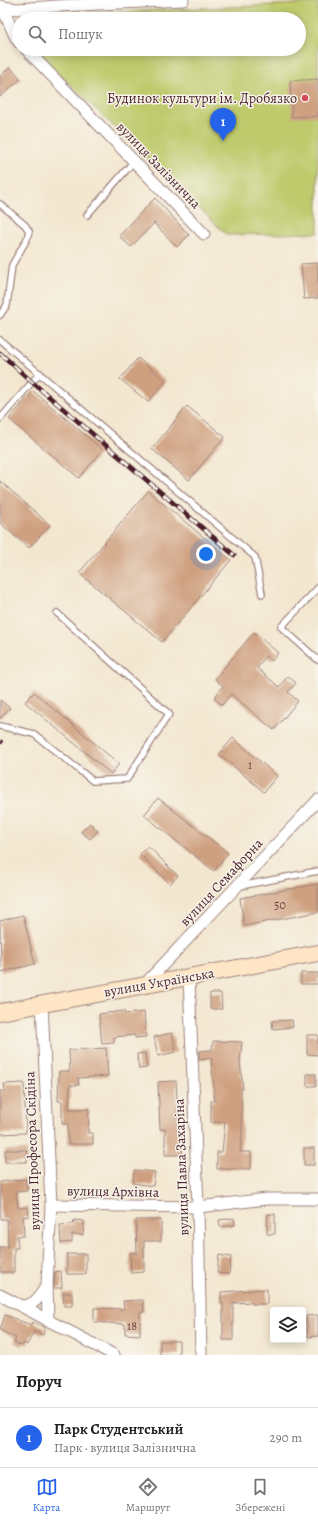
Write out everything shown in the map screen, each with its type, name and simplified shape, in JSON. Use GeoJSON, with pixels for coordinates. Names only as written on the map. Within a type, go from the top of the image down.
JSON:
{"type":"FeatureCollection","features":[{"type":"Feature","properties":{"kind":"main road","name":"вулиця Українська"},"geometry":{"type":"LineString","coordinates":[[0,1012],[318,952]]}},
{"type":"Feature","properties":{"kind":"street"},"geometry":{"type":"LineString","coordinates":[[1,7],[17,9],[183,0]]}},
{"type":"Feature","properties":{"kind":"street"},"geometry":{"type":"LineString","coordinates":[[1,7],[12,30]]}},
{"type":"Feature","properties":{"kind":"street","name":"вулиця Залізнична"},"geometry":{"type":"LineString","coordinates":[[33,56],[204,234]]}},
{"type":"Feature","properties":{"kind":"street","name":"вулиця Семафорна"},"geometry":{"type":"LineString","coordinates":[[145,984],[318,800]]}},
{"type":"Feature","properties":{"kind":"street","name":"вулиця Павла Захаріна"},"geometry":{"type":"LineString","coordinates":[[189,977],[198,1207],[201,1355]]}},
{"type":"Feature","properties":{"kind":"street","name":"вулиця Професора Скідіна"},"geometry":{"type":"LineString","coordinates":[[42,1003],[51,1206],[47,1284],[48,1321]]}},
{"type":"Feature","properties":{"kind":"street","name":"вулиця Архівна"},"geometry":{"type":"LineString","coordinates":[[51,1206],[198,1207],[267,1199],[318,1199]]}},
{"type":"Feature","properties":{"kind":"street"},"geometry":{"type":"LineString","coordinates":[[21,1306],[32,1304],[36,1301],[47,1284]]}},
{"type":"Feature","properties":{"kind":"street"},"geometry":{"type":"LineString","coordinates":[[0,1295],[110,1354]]}},
{"type":"Feature","properties":{"kind":"lane"},"geometry":{"type":"LineString","coordinates":[[87,215],[134,161]]}},
{"type":"Feature","properties":{"kind":"lane"},"geometry":{"type":"LineString","coordinates":[[0,204],[25,225],[29,231],[27,239],[12,265],[7,305],[0,315]]}},
{"type":"Feature","properties":{"kind":"lane"},"geometry":{"type":"LineString","coordinates":[[0,340],[255,557],[262,594]]}},
{"type":"Feature","properties":{"kind":"lane"},"geometry":{"type":"LineString","coordinates":[[0,419],[40,374]]}},
{"type":"Feature","properties":{"kind":"lane"},"geometry":{"type":"LineString","coordinates":[[318,588],[281,627],[318,660]]}},
{"type":"Feature","properties":{"kind":"lane"},"geometry":{"type":"LineString","coordinates":[[0,726],[34,734],[93,781],[127,779],[169,714],[57,613]]}},
{"type":"Feature","properties":{"kind":"lane"},"geometry":{"type":"LineString","coordinates":[[238,886],[318,871]]}},
{"type":"Feature","properties":{"kind":"green space"},"geometry":{"type":"Polygon","coordinates":[[[318,3],[318,233],[227,235],[40,56],[306,56],[306,12],[116,12],[318,3]]]}},
{"type":"Feature","properties":{"kind":"building"},"geometry":{"type":"Polygon","coordinates":[[[10,67],[21,79],[0,97],[0,76],[10,67]]]}},
{"type":"Feature","properties":{"kind":"building","name":"Будинок культури ім. Дробязко"},"geometry":{"type":"Polygon","coordinates":[[[318,79],[318,116],[292,117],[290,81],[318,79]]]}},
{"type":"Feature","properties":{"kind":"building"},"geometry":{"type":"Polygon","coordinates":[[[155,198],[189,235],[177,247],[154,223],[131,247],[119,236],[155,198]]]}},
{"type":"Feature","properties":{"kind":"building"},"geometry":{"type":"Polygon","coordinates":[[[318,263],[318,298],[304,299],[301,264],[318,263]]]}},
{"type":"Feature","properties":{"kind":"building"},"geometry":{"type":"Polygon","coordinates":[[[138,358],[166,381],[148,402],[120,379],[138,358]]]}},
{"type":"Feature","properties":{"kind":"building"},"geometry":{"type":"Polygon","coordinates":[[[33,391],[103,450],[79,478],[9,419],[33,391]]]}},
{"type":"Feature","properties":{"kind":"building"},"geometry":{"type":"Polygon","coordinates":[[[187,406],[225,437],[189,480],[152,449],[187,406]]]}},
{"type":"Feature","properties":{"kind":"building"},"geometry":{"type":"Polygon","coordinates":[[[0,481],[50,525],[29,548],[0,523],[0,481]]]}},
{"type":"Feature","properties":{"kind":"building"},"geometry":{"type":"Polygon","coordinates":[[[148,491],[231,560],[162,642],[79,573],[148,491]]]}},
{"type":"Feature","properties":{"kind":"building"},"geometry":{"type":"Polygon","coordinates":[[[254,632],[278,653],[272,661],[266,656],[257,668],[279,687],[288,676],[296,683],[288,692],[298,701],[274,730],[231,694],[222,705],[214,698],[223,686],[215,679],[254,632]]]}},
{"type":"Feature","properties":{"kind":"building"},"geometry":{"type":"Polygon","coordinates":[[[34,692],[119,764],[111,774],[25,702],[34,692]]]}},
{"type":"Feature","properties":{"kind":"building"},"geometry":{"type":"Polygon","coordinates":[[[0,700],[10,708],[0,719],[0,700]]]}},
{"type":"Feature","properties":{"kind":"building"},"geometry":{"type":"Polygon","coordinates":[[[233,738],[277,776],[264,792],[219,754],[233,738]]]}},
{"type":"Feature","properties":{"kind":"building"},"geometry":{"type":"Polygon","coordinates":[[[158,798],[228,853],[214,871],[144,815],[158,798]]]}},
{"type":"Feature","properties":{"kind":"building"},"geometry":{"type":"Polygon","coordinates":[[[90,823],[98,831],[90,839],[81,832],[90,823]]]}},
{"type":"Feature","properties":{"kind":"building"},"geometry":{"type":"Polygon","coordinates":[[[148,846],[178,876],[170,884],[140,854],[148,846]]]}},
{"type":"Feature","properties":{"kind":"building"},"geometry":{"type":"Polygon","coordinates":[[[318,884],[318,912],[244,926],[240,898],[318,884]]]}},
{"type":"Feature","properties":{"kind":"building"},"geometry":{"type":"Polygon","coordinates":[[[23,915],[35,964],[1,972],[0,921],[23,915]]]}},
{"type":"Feature","properties":{"kind":"building"},"geometry":{"type":"Polygon","coordinates":[[[301,973],[318,973],[318,984],[301,984],[301,973]]]}},
{"type":"Feature","properties":{"kind":"building"},"geometry":{"type":"Polygon","coordinates":[[[210,993],[221,993],[222,1009],[210,1009],[210,993]]]}},
{"type":"Feature","properties":{"kind":"building"},"geometry":{"type":"Polygon","coordinates":[[[124,1011],[125,1014],[144,1012],[146,1037],[135,1038],[135,1035],[114,1037],[114,1043],[102,1044],[99,1014],[124,1011]]]}},
{"type":"Feature","properties":{"kind":"building"},"geometry":{"type":"Polygon","coordinates":[[[292,1020],[293,1027],[273,1029],[272,1021],[292,1020]]]}},
{"type":"Feature","properties":{"kind":"building"},"geometry":{"type":"Polygon","coordinates":[[[172,1033],[176,1052],[158,1056],[154,1037],[172,1033]]]}},
{"type":"Feature","properties":{"kind":"building"},"geometry":{"type":"Polygon","coordinates":[[[307,1035],[318,1035],[318,1055],[307,1054],[307,1035]]]}},
{"type":"Feature","properties":{"kind":"building"},"geometry":{"type":"Polygon","coordinates":[[[213,1041],[242,1042],[240,1062],[243,1089],[241,1089],[242,1134],[240,1152],[251,1152],[251,1169],[217,1169],[217,1152],[222,1152],[225,1122],[211,1122],[211,1101],[215,1101],[211,1058],[199,1060],[199,1051],[212,1050],[213,1041]]]}},
{"type":"Feature","properties":{"kind":"building"},"geometry":{"type":"Polygon","coordinates":[[[106,1048],[108,1076],[78,1078],[79,1085],[70,1085],[69,1109],[89,1109],[88,1133],[93,1133],[93,1144],[68,1144],[68,1124],[62,1124],[62,1101],[58,1101],[59,1071],[70,1071],[69,1050],[106,1048]]]}},
{"type":"Feature","properties":{"kind":"building"},"geometry":{"type":"Polygon","coordinates":[[[145,1053],[147,1068],[139,1069],[137,1054],[145,1053]]]}},
{"type":"Feature","properties":{"kind":"building"},"geometry":{"type":"Polygon","coordinates":[[[307,1074],[316,1074],[316,1086],[307,1086],[307,1074]]]}},
{"type":"Feature","properties":{"kind":"building"},"geometry":{"type":"Polygon","coordinates":[[[176,1081],[179,1136],[182,1136],[182,1155],[165,1155],[165,1129],[160,1129],[158,1082],[176,1081]]]}},
{"type":"Feature","properties":{"kind":"building"},"geometry":{"type":"Polygon","coordinates":[[[24,1083],[26,1133],[0,1134],[0,1091],[5,1091],[4,1084],[24,1083]]]}},
{"type":"Feature","properties":{"kind":"building"},"geometry":{"type":"Polygon","coordinates":[[[304,1148],[314,1148],[314,1165],[304,1165],[304,1148]]]}},
{"type":"Feature","properties":{"kind":"building"},"geometry":{"type":"Polygon","coordinates":[[[5,1150],[27,1150],[27,1162],[5,1162],[5,1150]]]}},
{"type":"Feature","properties":{"kind":"building"},"geometry":{"type":"Polygon","coordinates":[[[134,1170],[155,1172],[153,1186],[133,1183],[134,1170]]]}},
{"type":"Feature","properties":{"kind":"building"},"geometry":{"type":"Polygon","coordinates":[[[26,1179],[27,1191],[16,1192],[18,1208],[28,1207],[29,1216],[23,1217],[24,1236],[17,1236],[18,1248],[14,1248],[14,1272],[0,1272],[0,1247],[8,1247],[7,1219],[1,1219],[0,1182],[26,1179]]]}},
{"type":"Feature","properties":{"kind":"building"},"geometry":{"type":"Polygon","coordinates":[[[268,1214],[275,1214],[275,1234],[267,1234],[268,1214]]]}},
{"type":"Feature","properties":{"kind":"building"},"geometry":{"type":"Polygon","coordinates":[[[234,1218],[235,1225],[220,1227],[219,1220],[234,1218]]]}},
{"type":"Feature","properties":{"kind":"building"},"geometry":{"type":"Polygon","coordinates":[[[74,1220],[84,1221],[83,1235],[72,1234],[72,1242],[61,1243],[60,1225],[73,1224],[74,1220]]]}},
{"type":"Feature","properties":{"kind":"building"},"geometry":{"type":"Polygon","coordinates":[[[136,1220],[161,1220],[161,1241],[144,1241],[144,1272],[131,1273],[130,1253],[137,1253],[136,1220]]]}},
{"type":"Feature","properties":{"kind":"building"},"geometry":{"type":"Polygon","coordinates":[[[67,1254],[86,1254],[86,1274],[67,1274],[67,1254]]]}},
{"type":"Feature","properties":{"kind":"building"},"geometry":{"type":"Polygon","coordinates":[[[219,1255],[231,1257],[229,1274],[217,1273],[219,1255]]]}},
{"type":"Feature","properties":{"kind":"building"},"geometry":{"type":"Polygon","coordinates":[[[61,1271],[62,1288],[54,1288],[55,1272],[61,1271]]]}},
{"type":"Feature","properties":{"kind":"building"},"geometry":{"type":"Polygon","coordinates":[[[267,1289],[267,1304],[252,1304],[252,1302],[233,1303],[233,1340],[223,1340],[223,1303],[221,1303],[221,1292],[267,1289]]]}},
{"type":"Feature","properties":{"kind":"building"},"geometry":{"type":"Polygon","coordinates":[[[63,1293],[72,1293],[72,1306],[64,1306],[63,1293]]]}},
{"type":"Feature","properties":{"kind":"building"},"geometry":{"type":"Polygon","coordinates":[[[143,1300],[144,1312],[140,1312],[140,1335],[125,1334],[125,1324],[94,1322],[94,1308],[124,1309],[123,1301],[143,1300]]]}},
{"type":"Feature","properties":{"kind":"building"},"geometry":{"type":"Polygon","coordinates":[[[5,1315],[31,1325],[32,1322],[45,1327],[43,1335],[34,1331],[27,1345],[24,1343],[22,1346],[14,1342],[16,1338],[0,1330],[5,1315]]]}},
{"type":"Feature","properties":{"kind":"building"},"geometry":{"type":"Polygon","coordinates":[[[318,1315],[318,1336],[308,1337],[306,1316],[318,1315]]]}},
{"type":"Feature","properties":{"kind":"building"},"geometry":{"type":"Polygon","coordinates":[[[160,1341],[179,1341],[179,1355],[160,1355],[160,1341]]]}},
{"type":"Feature","properties":{"kind":"railway"},"geometry":{"type":"LineString","coordinates":[[0,353],[234,555]]}},
{"type":"Feature","properties":{"kind":"place","name":"Будинок культури ім. Дробязко"},"geometry":{"type":"Point","coordinates":[305,98]}},
{"type":"Feature","properties":{"kind":"place","name":"Парк Студентський"},"geometry":{"type":"Point","coordinates":[223,141]}}]}
